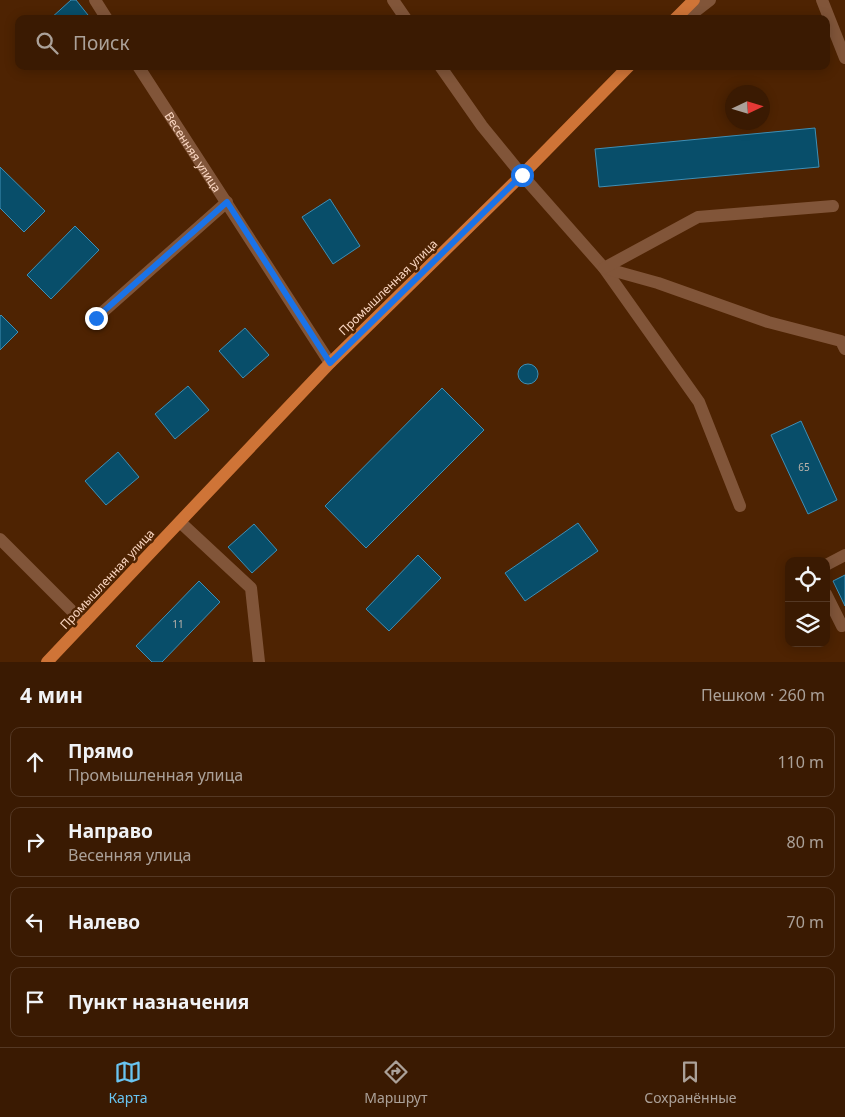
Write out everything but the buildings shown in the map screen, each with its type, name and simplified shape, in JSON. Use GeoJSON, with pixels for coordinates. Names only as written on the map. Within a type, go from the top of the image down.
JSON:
{"type":"FeatureCollection","features":[{"type":"Feature","properties":{"kind":"main road","name":"Промышленная улица"},"geometry":{"type":"LineString","coordinates":[[47,662],[330,363],[522,175],[625,70]]}},
{"type":"Feature","properties":{"kind":"street"},"geometry":{"type":"LineString","coordinates":[[95,0],[104,15]]}},
{"type":"Feature","properties":{"kind":"street"},"geometry":{"type":"LineString","coordinates":[[392,0],[403,15]]}},
{"type":"Feature","properties":{"kind":"street"},"geometry":{"type":"LineString","coordinates":[[691,10],[710,0]]}},
{"type":"Feature","properties":{"kind":"street"},"geometry":{"type":"LineString","coordinates":[[822,0],[828,15]]}},
{"type":"Feature","properties":{"kind":"street"},"geometry":{"type":"LineString","coordinates":[[830,20],[845,58]]}},
{"type":"Feature","properties":{"kind":"street","name":"Весенняя улица"},"geometry":{"type":"LineString","coordinates":[[141,70],[330,363]]}},
{"type":"Feature","properties":{"kind":"street"},"geometry":{"type":"LineString","coordinates":[[443,70],[482,126],[522,175],[604,268],[699,402],[740,506]]}},
{"type":"Feature","properties":{"kind":"street"},"geometry":{"type":"LineString","coordinates":[[96,318],[227,202]]}},
{"type":"Feature","properties":{"kind":"street"},"geometry":{"type":"LineString","coordinates":[[604,268],[698,217],[833,206]]}},
{"type":"Feature","properties":{"kind":"street"},"geometry":{"type":"LineString","coordinates":[[604,268],[658,283],[768,322],[841,340],[845,349]]}},
{"type":"Feature","properties":{"kind":"street"},"geometry":{"type":"LineString","coordinates":[[180,522],[251,588],[260,662]]}},
{"type":"Feature","properties":{"kind":"street"},"geometry":{"type":"LineString","coordinates":[[0,539],[84,623]]}},
{"type":"Feature","properties":{"kind":"street"},"geometry":{"type":"LineString","coordinates":[[830,563],[845,555]]}},
{"type":"Feature","properties":{"kind":"street"},"geometry":{"type":"LineString","coordinates":[[830,602],[842,626],[845,625]]}},
{"type":"Feature","properties":{"kind":"route"},"geometry":{"type":"LineString","coordinates":[[96,318],[227,202],[330,363],[522,175]]}}]}
